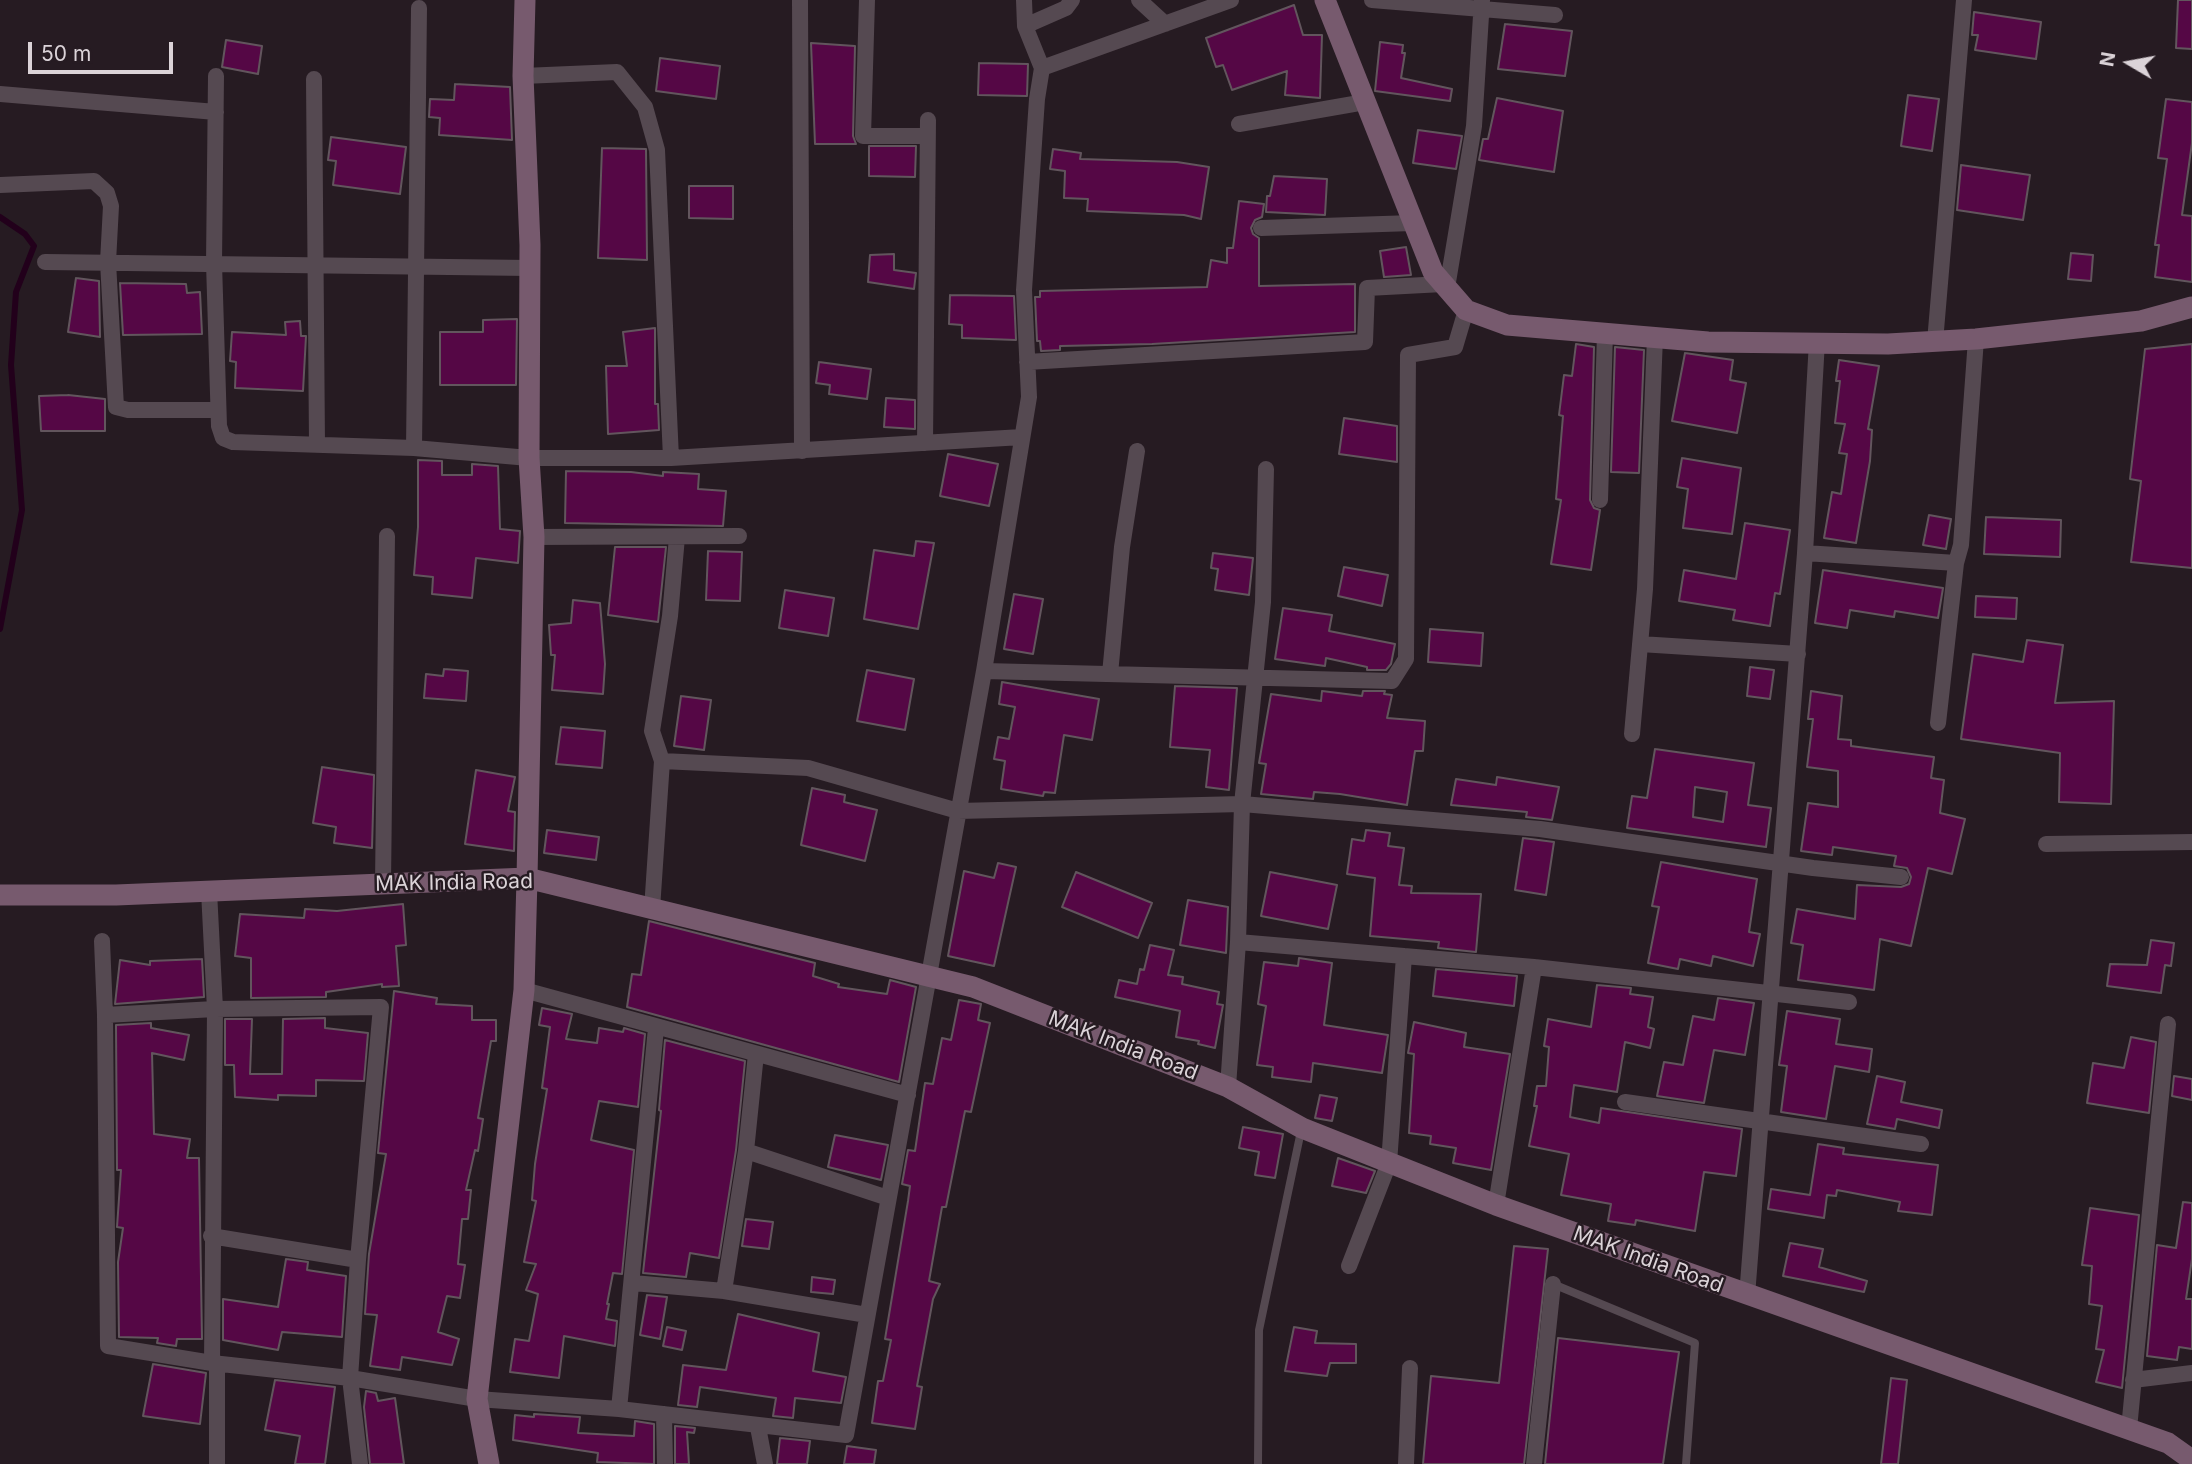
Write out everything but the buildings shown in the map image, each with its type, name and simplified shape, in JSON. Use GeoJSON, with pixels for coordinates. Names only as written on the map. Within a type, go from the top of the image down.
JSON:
{"type":"FeatureCollection","features":[{"type":"Feature","properties":{"kind":"street"},"geometry":{"type":"LineString","coordinates":[[489,1464],[477,1399],[524,990],[527,878],[534,537],[529,458],[530,268],[523,76],[525,0]]}},
{"type":"Feature","properties":{"kind":"street"},"geometry":{"type":"LineString","coordinates":[[800,0],[802,450]]}},
{"type":"Feature","properties":{"kind":"street"},"geometry":{"type":"LineString","coordinates":[[867,0],[863,136],[928,128],[925,443]]}},
{"type":"Feature","properties":{"kind":"street"},"geometry":{"type":"LineString","coordinates":[[102,941],[108,1346],[214,1363],[350,1378],[477,1399],[620,1409],[758,1427],[846,1435],[984,671],[1029,397],[1024,290],[1037,99],[1042,68],[1025,26],[1024,0]]}},
{"type":"Feature","properties":{"kind":"street"},"geometry":{"type":"LineString","coordinates":[[1025,26],[1066,8],[1072,0]]}},
{"type":"Feature","properties":{"kind":"street"},"geometry":{"type":"LineString","coordinates":[[1139,0],[1165,24]]}},
{"type":"Feature","properties":{"kind":"street"},"geometry":{"type":"LineString","coordinates":[[1042,68],[1231,0]]}},
{"type":"Feature","properties":{"kind":"street"},"geometry":{"type":"LineString","coordinates":[[1325,0],[1433,272],[1466,310],[1507,325],[1708,342],[1935,342],[2141,321],[2192,307]]}},
{"type":"Feature","properties":{"kind":"street"},"geometry":{"type":"LineString","coordinates":[[1372,0],[1482,5],[1555,15]]}},
{"type":"Feature","properties":{"kind":"street"},"geometry":{"type":"LineString","coordinates":[[1935,342],[1964,0]]}},
{"type":"Feature","properties":{"kind":"street"},"geometry":{"type":"LineString","coordinates":[[1445,286],[1474,126],[1482,5]]}},
{"type":"Feature","properties":{"kind":"street"},"geometry":{"type":"LineString","coordinates":[[414,448],[419,8]]}},
{"type":"Feature","properties":{"kind":"street"},"geometry":{"type":"LineString","coordinates":[[523,76],[617,72],[645,107],[657,150],[671,458]]}},
{"type":"Feature","properties":{"kind":"street"},"geometry":{"type":"LineString","coordinates":[[216,76],[214,264],[218,410],[223,438],[233,442],[414,448],[529,458],[671,458],[1022,438]]}},
{"type":"Feature","properties":{"kind":"street"},"geometry":{"type":"LineString","coordinates":[[314,79],[317,444]]}},
{"type":"Feature","properties":{"kind":"street"},"geometry":{"type":"LineString","coordinates":[[0,94],[216,112]]}},
{"type":"Feature","properties":{"kind":"street"},"geometry":{"type":"LineString","coordinates":[[1239,124],[1365,102]]}},
{"type":"Feature","properties":{"kind":"street"},"geometry":{"type":"LineString","coordinates":[[0,185],[94,181],[107,193],[111,206],[108,262],[116,407],[128,410],[218,410]]}},
{"type":"Feature","properties":{"kind":"street"},"geometry":{"type":"LineString","coordinates":[[1261,228],[1413,223]]}},
{"type":"Feature","properties":{"kind":"street"},"geometry":{"type":"LineString","coordinates":[[46,262],[530,268]]}},
{"type":"Feature","properties":{"kind":"street"},"geometry":{"type":"LineString","coordinates":[[1027,362],[1365,342],[1367,288],[1445,286]]}},
{"type":"Feature","properties":{"kind":"street"},"geometry":{"type":"LineString","coordinates":[[984,671],[1392,681],[1406,659],[1408,355],[1455,346],[1466,310]]}},
{"type":"Feature","properties":{"kind":"street"},"geometry":{"type":"LineString","coordinates":[[1600,500],[1605,333]]}},
{"type":"Feature","properties":{"kind":"street"},"geometry":{"type":"LineString","coordinates":[[1632,734],[1640,644],[1655,337]]}},
{"type":"Feature","properties":{"kind":"street"},"geometry":{"type":"LineString","coordinates":[[1938,723],[1956,563],[1961,545],[1976,339]]}},
{"type":"Feature","properties":{"kind":"street"},"geometry":{"type":"LineString","coordinates":[[1747,1296],[1798,654],[1817,341]]}},
{"type":"Feature","properties":{"kind":"street"},"geometry":{"type":"LineString","coordinates":[[1110,674],[1122,547],[1137,451]]}},
{"type":"Feature","properties":{"kind":"street"},"geometry":{"type":"LineString","coordinates":[[1228,1087],[1238,942],[1242,804],[1263,602],[1266,470]]}},
{"type":"Feature","properties":{"kind":"street"},"geometry":{"type":"LineString","coordinates":[[383,884],[387,536]]}},
{"type":"Feature","properties":{"kind":"street"},"geometry":{"type":"LineString","coordinates":[[534,537],[740,537]]}},
{"type":"Feature","properties":{"kind":"street"},"geometry":{"type":"LineString","coordinates":[[652,909],[662,761],[652,731],[677,537]]}},
{"type":"Feature","properties":{"kind":"street"},"geometry":{"type":"LineString","coordinates":[[1805,553],[1956,563]]}},
{"type":"Feature","properties":{"kind":"street"},"geometry":{"type":"LineString","coordinates":[[1640,644],[1798,654]]}},
{"type":"Feature","properties":{"kind":"street"},"geometry":{"type":"LineString","coordinates":[[662,761],[808,768],[958,811],[1242,804],[1540,829],[1901,877]]}},
{"type":"Feature","properties":{"kind":"street"},"geometry":{"type":"LineString","coordinates":[[2046,844],[2192,842]]}},
{"type":"Feature","properties":{"kind":"street","name":"MAK India Road"},"geometry":{"type":"LineString","coordinates":[[0,895],[209,891],[527,878],[927,976],[972,988],[1228,1087],[1302,1128],[1496,1205],[2168,1443],[2192,1460]]}},
{"type":"Feature","properties":{"kind":"street"},"geometry":{"type":"LineString","coordinates":[[209,891],[215,1009],[211,1236],[217,1464]]}},
{"type":"Feature","properties":{"kind":"street"},"geometry":{"type":"LineString","coordinates":[[1238,942],[1534,967],[1849,1002]]}},
{"type":"Feature","properties":{"kind":"street"},"geometry":{"type":"LineString","coordinates":[[1349,1266],[1390,1163],[1404,956]]}},
{"type":"Feature","properties":{"kind":"street"},"geometry":{"type":"LineString","coordinates":[[1496,1205],[1534,967]]}},
{"type":"Feature","properties":{"kind":"street"},"geometry":{"type":"LineString","coordinates":[[524,990],[908,1095]]}},
{"type":"Feature","properties":{"kind":"street"},"geometry":{"type":"LineString","coordinates":[[105,1015],[215,1009],[381,1007],[350,1378],[360,1464]]}},
{"type":"Feature","properties":{"kind":"street"},"geometry":{"type":"LineString","coordinates":[[2129,1429],[2168,1024]]}},
{"type":"Feature","properties":{"kind":"street"},"geometry":{"type":"LineString","coordinates":[[620,1409],[656,1028]]}},
{"type":"Feature","properties":{"kind":"street"},"geometry":{"type":"LineString","coordinates":[[724,1291],[746,1151],[755,1054]]}},
{"type":"Feature","properties":{"kind":"street"},"geometry":{"type":"LineString","coordinates":[[1625,1101],[1922,1144]]}},
{"type":"Feature","properties":{"kind":"street"},"geometry":{"type":"LineString","coordinates":[[746,1151],[888,1198]]}},
{"type":"Feature","properties":{"kind":"street"},"geometry":{"type":"LineString","coordinates":[[211,1236],[358,1260]]}},
{"type":"Feature","properties":{"kind":"street"},"geometry":{"type":"LineString","coordinates":[[633,1283],[724,1291],[867,1315]]}},
{"type":"Feature","properties":{"kind":"street"},"geometry":{"type":"LineString","coordinates":[[1534,1464],[1553,1284]]}},
{"type":"Feature","properties":{"kind":"street"},"geometry":{"type":"LineString","coordinates":[[1406,1464],[1410,1368]]}},
{"type":"Feature","properties":{"kind":"street"},"geometry":{"type":"LineString","coordinates":[[2133,1380],[2192,1374]]}},
{"type":"Feature","properties":{"kind":"street"},"geometry":{"type":"LineString","coordinates":[[664,1414],[665,1464]]}},
{"type":"Feature","properties":{"kind":"street"},"geometry":{"type":"LineString","coordinates":[[758,1427],[765,1464]]}},
{"type":"Feature","properties":{"kind":"lane"},"geometry":{"type":"LineString","coordinates":[[1258,1464],[1259,1331],[1302,1128]]}},
{"type":"Feature","properties":{"kind":"lane"},"geometry":{"type":"LineString","coordinates":[[1553,1284],[1695,1343],[1686,1464]]}},
{"type":"Feature","properties":{"kind":"waterway"},"geometry":{"type":"LineString","coordinates":[[0,217],[25,234],[34,246],[16,292],[11,365],[22,510],[0,629]]}}]}
